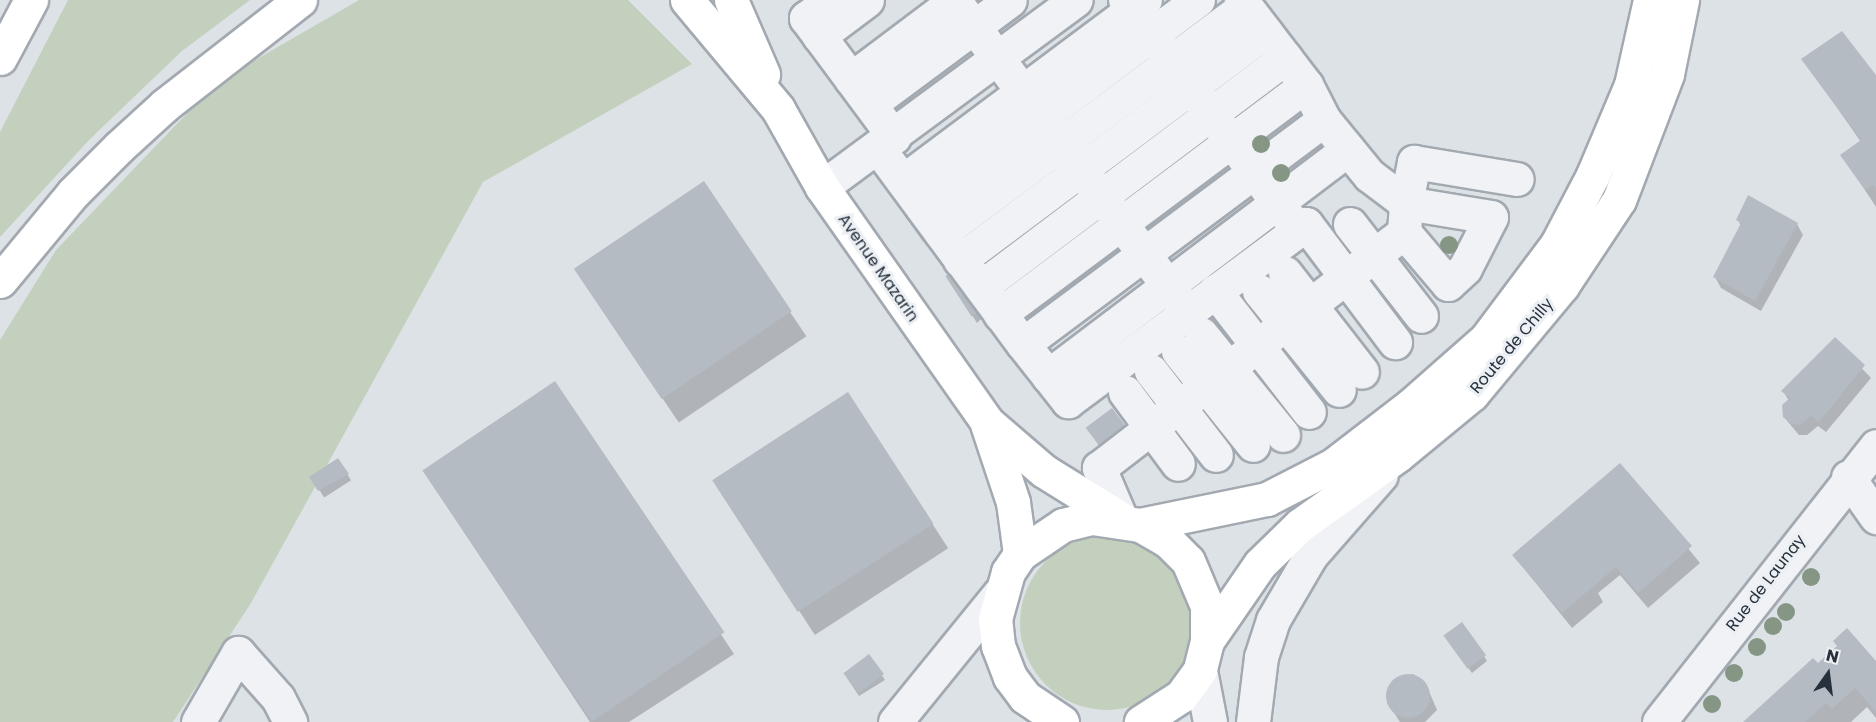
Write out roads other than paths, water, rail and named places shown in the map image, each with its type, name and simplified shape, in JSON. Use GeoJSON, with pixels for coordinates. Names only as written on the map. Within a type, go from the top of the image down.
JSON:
{"type":"FeatureCollection","features":[{"type":"Feature","properties":{"kind":"main road"},"geometry":{"type":"LineString","coordinates":[[0,58],[31,0]]}},
{"type":"Feature","properties":{"kind":"main road"},"geometry":{"type":"LineString","coordinates":[[0,281],[66,202],[119,147],[224,57],[300,0]]}},
{"type":"Feature","properties":{"kind":"main road"},"geometry":{"type":"LineString","coordinates":[[687,0],[778,109]]}},
{"type":"Feature","properties":{"kind":"main road"},"geometry":{"type":"LineString","coordinates":[[731,0],[778,109]]}},
{"type":"Feature","properties":{"kind":"main road","name":"Route de Chilly"},"geometry":{"type":"LineString","coordinates":[[1020,554],[1063,525],[1092,518],[1131,522],[1267,499],[1333,465],[1410,406],[1486,339],[1557,244],[1593,175],[1631,85],[1650,0]]}},
{"type":"Feature","properties":{"kind":"main road","name":"Route de Chilly"},"geometry":{"type":"LineString","coordinates":[[1142,722],[1181,696],[1268,556],[1300,525],[1398,455],[1472,394],[1562,286],[1619,200],[1667,74],[1682,0]]}},
{"type":"Feature","properties":{"kind":"main road","name":"Avenue Mazarin"},"geometry":{"type":"LineString","coordinates":[[778,109],[822,187],[987,422],[1044,471],[1168,541],[1188,561],[1207,606],[1204,656]]}},
{"type":"Feature","properties":{"kind":"main road","name":"Avenue Mazarin"},"geometry":{"type":"LineString","coordinates":[[987,422],[1013,502],[1020,554]]}},
{"type":"Feature","properties":{"kind":"main road"},"geometry":{"type":"LineString","coordinates":[[1020,554],[1000,593],[996,635],[1010,677],[1025,698],[1050,721]]}},
{"type":"Feature","properties":{"kind":"street"},"geometry":{"type":"LineString","coordinates":[[831,0],[806,18],[854,82],[887,143],[903,181],[1000,314],[1068,401],[1189,332],[1215,291],[1306,224],[1395,342]]}},
{"type":"Feature","properties":{"kind":"street"},"geometry":{"type":"LineString","coordinates":[[819,36],[867,0]]}},
{"type":"Feature","properties":{"kind":"street"},"geometry":{"type":"LineString","coordinates":[[854,82],[922,0]]}},
{"type":"Feature","properties":{"kind":"street"},"geometry":{"type":"LineString","coordinates":[[854,82],[955,0],[1168,286],[1189,332],[1218,377],[1253,445]]}},
{"type":"Feature","properties":{"kind":"street"},"geometry":{"type":"LineString","coordinates":[[854,82],[974,27],[1010,0]]}},
{"type":"Feature","properties":{"kind":"street"},"geometry":{"type":"LineString","coordinates":[[822,187],[887,143],[1076,0]]}},
{"type":"Feature","properties":{"kind":"street"},"geometry":{"type":"LineString","coordinates":[[903,181],[1151,35],[1198,0]]}},
{"type":"Feature","properties":{"kind":"street"},"geometry":{"type":"LineString","coordinates":[[922,207],[1032,104],[1134,3],[1151,35],[1298,230]]}},
{"type":"Feature","properties":{"kind":"street"},"geometry":{"type":"LineString","coordinates":[[941,233],[1171,62],[1243,3],[1306,85],[1324,120],[1405,218]]}},
{"type":"Feature","properties":{"kind":"street"},"geometry":{"type":"LineString","coordinates":[[960,260],[1265,32]]}},
{"type":"Feature","properties":{"kind":"street"},"geometry":{"type":"LineString","coordinates":[[981,287],[1285,58]]}},
{"type":"Feature","properties":{"kind":"street"},"geometry":{"type":"LineString","coordinates":[[1000,314],[1306,85]]}},
{"type":"Feature","properties":{"kind":"street"},"geometry":{"type":"LineString","coordinates":[[1023,344],[1324,120]]}},
{"type":"Feature","properties":{"kind":"street"},"geometry":{"type":"LineString","coordinates":[[1048,376],[1348,149]]}},
{"type":"Feature","properties":{"kind":"street"},"geometry":{"type":"LineString","coordinates":[[1131,522],[1099,468],[1376,257],[1405,218],[1414,162],[1517,179]]}},
{"type":"Feature","properties":{"kind":"street"},"geometry":{"type":"LineString","coordinates":[[1350,224],[1421,316]]}},
{"type":"Feature","properties":{"kind":"street"},"geometry":{"type":"LineString","coordinates":[[1272,282],[1350,381]]}},
{"type":"Feature","properties":{"kind":"street"},"geometry":{"type":"LineString","coordinates":[[1215,291],[1309,412]]}},
{"type":"Feature","properties":{"kind":"street"},"geometry":{"type":"LineString","coordinates":[[1151,371],[1216,455]]}},
{"type":"Feature","properties":{"kind":"street"},"geometry":{"type":"LineString","coordinates":[[1218,377],[1283,435]]}},
{"type":"Feature","properties":{"kind":"street"},"geometry":{"type":"LineString","coordinates":[[1125,392],[1178,464]]}},
{"type":"Feature","properties":{"kind":"street","name":"Rue de Launay"},"geometry":{"type":"LineString","coordinates":[[1659,722],[1848,477],[1876,446]]}},
{"type":"Feature","properties":{"kind":"street"},"geometry":{"type":"LineString","coordinates":[[1253,722],[1261,657],[1273,620],[1311,555],[1398,455]]}},
{"type":"Feature","properties":{"kind":"street"},"geometry":{"type":"LineString","coordinates":[[1848,477],[1876,517]]}},
{"type":"Feature","properties":{"kind":"street"},"geometry":{"type":"LineString","coordinates":[[895,722],[1000,593]]}},
{"type":"Feature","properties":{"kind":"street"},"geometry":{"type":"LineString","coordinates":[[198,722],[238,653],[278,698],[290,722]]}},
{"type":"Feature","properties":{"kind":"street"},"geometry":{"type":"LineString","coordinates":[[1204,656],[1210,722]]}}]}
